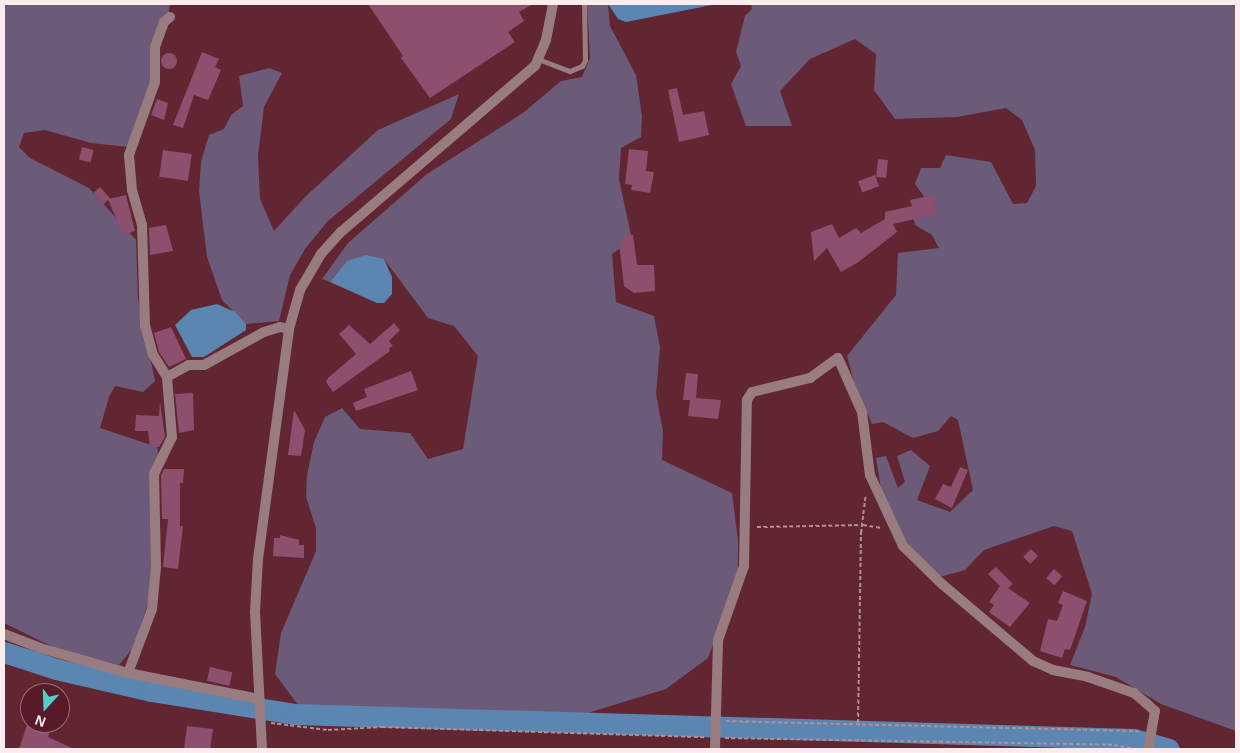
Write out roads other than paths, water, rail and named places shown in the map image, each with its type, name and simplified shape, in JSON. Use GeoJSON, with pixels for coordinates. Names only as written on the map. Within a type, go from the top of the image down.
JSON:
{"type":"FeatureCollection","features":[{"type":"Feature","properties":{"kind":"street"},"geometry":{"type":"LineString","coordinates":[[262,749],[255,612],[258,559],[289,329],[309,271],[341,232],[524,77],[538,59],[551,23],[552,4]]}},
{"type":"Feature","properties":{"kind":"street"},"geometry":{"type":"LineString","coordinates":[[128,673],[152,609],[156,567],[154,474],[172,437],[167,377],[153,355],[145,326],[142,225],[132,190],[129,155],[156,82],[155,47],[164,22],[170,17]]}},
{"type":"Feature","properties":{"kind":"street"},"geometry":{"type":"LineString","coordinates":[[167,377],[189,365],[204,365],[264,332],[289,329]]}},
{"type":"Feature","properties":{"kind":"street"},"geometry":{"type":"LineString","coordinates":[[716,749],[718,640],[744,566],[747,400],[752,392],[810,378],[838,358],[862,412],[870,475],[903,546],[942,584],[1033,661],[1053,670],[1088,677],[1134,693],[1155,711],[1148,749]]}},
{"type":"Feature","properties":{"kind":"street"},"geometry":{"type":"LineString","coordinates":[[4,634],[40,648],[128,673],[259,703]]}},
{"type":"Feature","properties":{"kind":"lane"},"geometry":{"type":"LineString","coordinates":[[538,59],[570,71],[582,66],[585,60],[584,4]]}},
{"type":"Feature","properties":{"kind":"water"},"geometry":{"type":"Polygon","coordinates":[[[608,4],[717,4],[626,22],[618,19],[608,4]]]}},
{"type":"Feature","properties":{"kind":"water"},"geometry":{"type":"Polygon","coordinates":[[[366,255],[384,259],[392,277],[392,294],[384,303],[377,303],[330,282],[347,261],[366,255]]]}},
{"type":"Feature","properties":{"kind":"water"},"geometry":{"type":"Polygon","coordinates":[[[217,304],[235,312],[246,324],[246,330],[204,357],[192,357],[175,325],[191,310],[217,304]]]}},
{"type":"Feature","properties":{"kind":"waterway"},"geometry":{"type":"LineString","coordinates":[[4,652],[56,669],[151,691],[294,714],[1134,739],[1169,749]]}}]}
